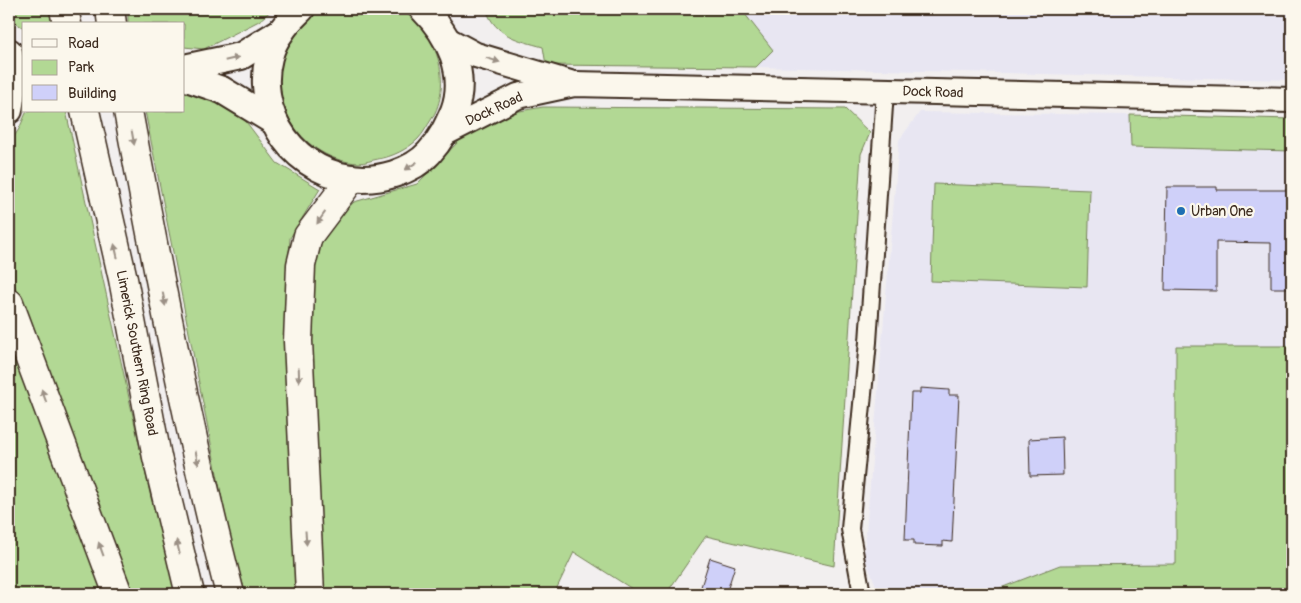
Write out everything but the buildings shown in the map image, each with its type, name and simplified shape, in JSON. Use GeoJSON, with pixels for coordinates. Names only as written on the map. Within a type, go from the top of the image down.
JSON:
{"type":"FeatureCollection","features":[{"type":"Feature","properties":{"kind":"highway"},"geometry":{"type":"LineString","coordinates":[[64,9],[67,22]]}},
{"type":"Feature","properties":{"kind":"highway"},"geometry":{"type":"LineString","coordinates":[[110,9],[112,22]]}},
{"type":"Feature","properties":{"kind":"highway","name":"Limerick Southern Ring Road"},"geometry":{"type":"LineString","coordinates":[[85,112],[122,279],[157,457],[190,594]]}},
{"type":"Feature","properties":{"kind":"highway"},"geometry":{"type":"LineString","coordinates":[[128,112],[178,370],[209,514],[230,594]]}},
{"type":"Feature","properties":{"kind":"highway"},"geometry":{"type":"LineString","coordinates":[[310,594],[298,341],[301,265],[308,236],[351,179]]}},
{"type":"Feature","properties":{"kind":"highway"},"geometry":{"type":"LineString","coordinates":[[9,302],[118,594]]}},
{"type":"Feature","properties":{"kind":"main road"},"geometry":{"type":"LineString","coordinates":[[185,68],[241,56],[280,32],[301,9]]}},
{"type":"Feature","properties":{"kind":"main road"},"geometry":{"type":"LineString","coordinates":[[280,32],[270,53],[266,76],[267,99],[273,121],[286,143],[304,161],[326,173],[351,179],[379,179],[405,170],[428,154],[445,133],[457,103],[458,71],[448,40],[439,26],[423,9]]}},
{"type":"Feature","properties":{"kind":"main road"},"geometry":{"type":"LineString","coordinates":[[9,36],[22,44]]}},
{"type":"Feature","properties":{"kind":"main road","name":"Dock Road"},"geometry":{"type":"LineString","coordinates":[[448,40],[476,55],[574,84]]}},
{"type":"Feature","properties":{"kind":"main road"},"geometry":{"type":"LineString","coordinates":[[9,52],[14,80],[9,110]]}},
{"type":"Feature","properties":{"kind":"main road"},"geometry":{"type":"LineString","coordinates":[[185,77],[222,90],[273,121]]}},
{"type":"Feature","properties":{"kind":"main road","name":"Dock Road"},"geometry":{"type":"LineString","coordinates":[[445,133],[518,96],[574,84],[1292,100]]}},
{"type":"Feature","properties":{"kind":"main road"},"geometry":{"type":"LineString","coordinates":[[9,110],[22,103]]}},
{"type":"Feature","properties":{"kind":"street"},"geometry":{"type":"LineString","coordinates":[[862,594],[850,529],[868,342],[885,90]]}},
{"type":"Feature","properties":{"kind":"shaded area"},"geometry":{"type":"Polygon","coordinates":[[[741,9],[1292,9],[1292,80],[756,67],[773,50],[741,9]]]}},
{"type":"Feature","properties":{"kind":"shaded area"},"geometry":{"type":"Polygon","coordinates":[[[920,112],[1130,115],[1131,147],[1292,151],[1292,346],[1176,347],[1176,564],[1060,565],[985,594],[879,593],[864,556],[899,140],[920,112]]]}},
{"type":"Feature","properties":{"kind":"green space"},"geometry":{"type":"Polygon","coordinates":[[[374,7],[399,10],[412,18],[423,29],[432,43],[438,58],[441,74],[438,106],[422,135],[405,149],[364,163],[339,160],[321,152],[305,140],[293,125],[284,107],[279,88],[279,69],[284,49],[300,26],[323,9],[374,7]]]}},
{"type":"Feature","properties":{"kind":"green space"},"geometry":{"type":"Polygon","coordinates":[[[9,9],[49,9],[52,22],[22,22],[22,27],[10,15],[9,9]]]}},
{"type":"Feature","properties":{"kind":"green space"},"geometry":{"type":"Polygon","coordinates":[[[128,9],[273,9],[259,21],[204,49],[185,47],[185,22],[128,22],[128,9]]]}},
{"type":"Feature","properties":{"kind":"green space"},"geometry":{"type":"Polygon","coordinates":[[[486,9],[741,9],[773,50],[756,67],[546,65],[543,47],[508,36],[495,25],[486,9]]]}},
{"type":"Feature","properties":{"kind":"green space"},"geometry":{"type":"Polygon","coordinates":[[[185,91],[200,93],[238,111],[277,163],[320,189],[290,238],[284,336],[297,594],[246,594],[232,549],[145,112],[185,112],[185,91]]]}},
{"type":"Feature","properties":{"kind":"green space"},"geometry":{"type":"Polygon","coordinates":[[[543,107],[845,109],[870,133],[861,154],[834,566],[706,536],[666,594],[640,594],[574,552],[554,594],[320,594],[310,284],[318,236],[354,202],[417,184],[459,141],[497,115],[543,107]]]}},
{"type":"Feature","properties":{"kind":"green space"},"geometry":{"type":"Polygon","coordinates":[[[66,112],[151,498],[178,594],[134,594],[9,271],[9,144],[19,129],[26,113],[66,112]]]}},
{"type":"Feature","properties":{"kind":"green space"},"geometry":{"type":"Polygon","coordinates":[[[1130,115],[1292,119],[1292,151],[1131,147],[1130,115]]]}},
{"type":"Feature","properties":{"kind":"green space"},"geometry":{"type":"Polygon","coordinates":[[[934,184],[1090,190],[1087,287],[931,281],[934,184]]]}},
{"type":"Feature","properties":{"kind":"green space"},"geometry":{"type":"Polygon","coordinates":[[[9,343],[109,594],[9,594],[9,343]]]}},
{"type":"Feature","properties":{"kind":"green space"},"geometry":{"type":"Polygon","coordinates":[[[1176,346],[1292,346],[1292,594],[985,594],[1060,565],[1176,564],[1176,346]]]}},
{"type":"Feature","properties":{"kind":"place","name":"Urban One"},"geometry":{"type":"Point","coordinates":[1181,211]}}]}
